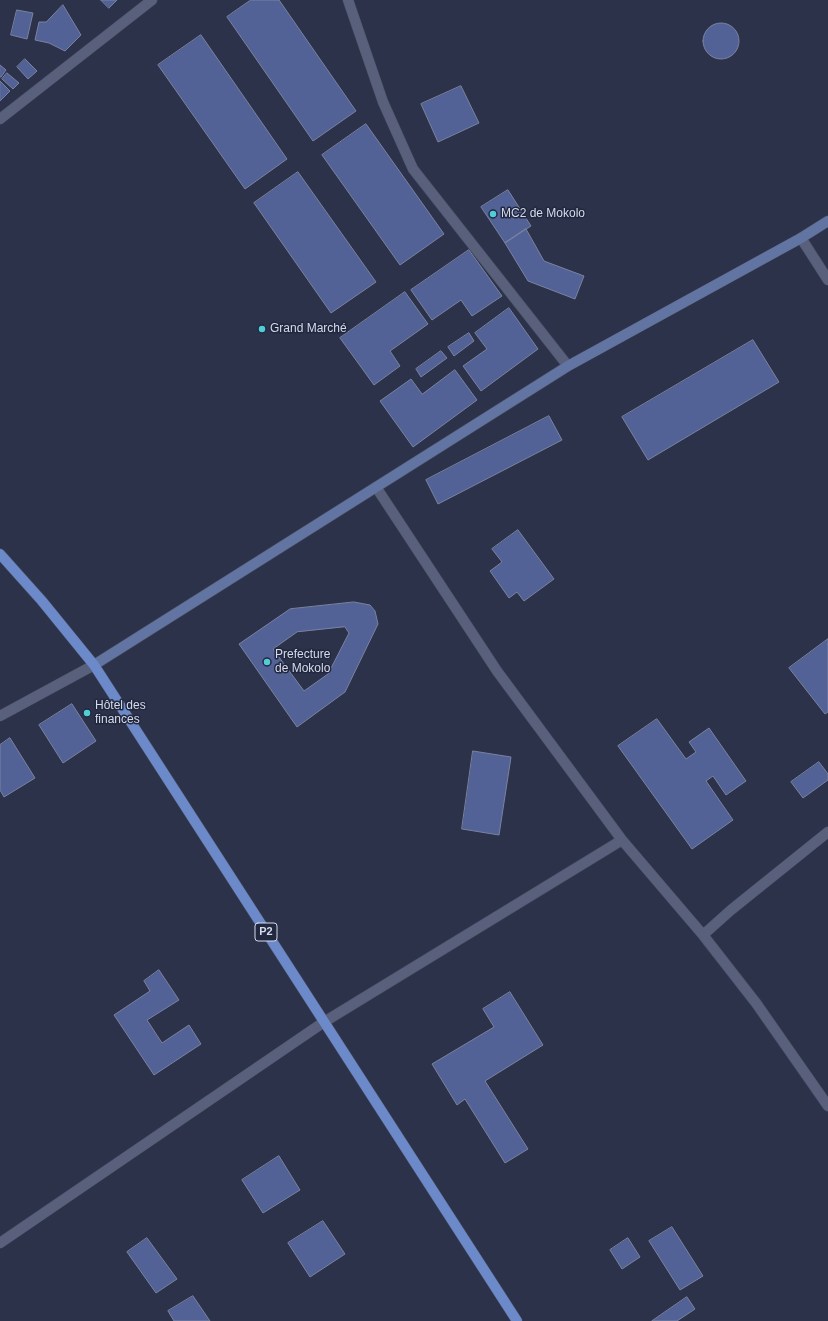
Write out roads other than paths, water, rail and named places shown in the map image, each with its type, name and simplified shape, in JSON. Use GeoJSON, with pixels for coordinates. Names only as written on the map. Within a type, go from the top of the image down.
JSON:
{"type":"FeatureCollection","features":[{"type":"Feature","properties":{"kind":"main road","name":"P2"},"geometry":{"type":"LineString","coordinates":[[0,554],[94,665],[517,1321]]}},
{"type":"Feature","properties":{"kind":"street"},"geometry":{"type":"LineString","coordinates":[[0,119],[152,0]]}},
{"type":"Feature","properties":{"kind":"street"},"geometry":{"type":"LineString","coordinates":[[348,0],[383,102],[413,169],[568,366]]}},
{"type":"Feature","properties":{"kind":"street"},"geometry":{"type":"LineString","coordinates":[[0,716],[94,665],[568,366],[801,238],[828,221]]}},
{"type":"Feature","properties":{"kind":"street"},"geometry":{"type":"LineString","coordinates":[[801,238],[828,280]]}},
{"type":"Feature","properties":{"kind":"street"},"geometry":{"type":"LineString","coordinates":[[376,487],[497,671],[622,840],[703,935],[756,1002],[828,1106]]}},
{"type":"Feature","properties":{"kind":"street"},"geometry":{"type":"LineString","coordinates":[[703,935],[828,832]]}},
{"type":"Feature","properties":{"kind":"street"},"geometry":{"type":"LineString","coordinates":[[0,1243],[324,1022],[622,840]]}},
{"type":"Feature","properties":{"kind":"place","name":"MC2 de Mokolo"},"geometry":{"type":"Point","coordinates":[493,214]}},
{"type":"Feature","properties":{"kind":"place","name":"Grand Marché"},"geometry":{"type":"Point","coordinates":[262,329]}},
{"type":"Feature","properties":{"kind":"place","name":"Prefecture de Mokolo"},"geometry":{"type":"Point","coordinates":[267,662]}},
{"type":"Feature","properties":{"kind":"place","name":"Hôtel des finances"},"geometry":{"type":"Point","coordinates":[87,713]}}]}
